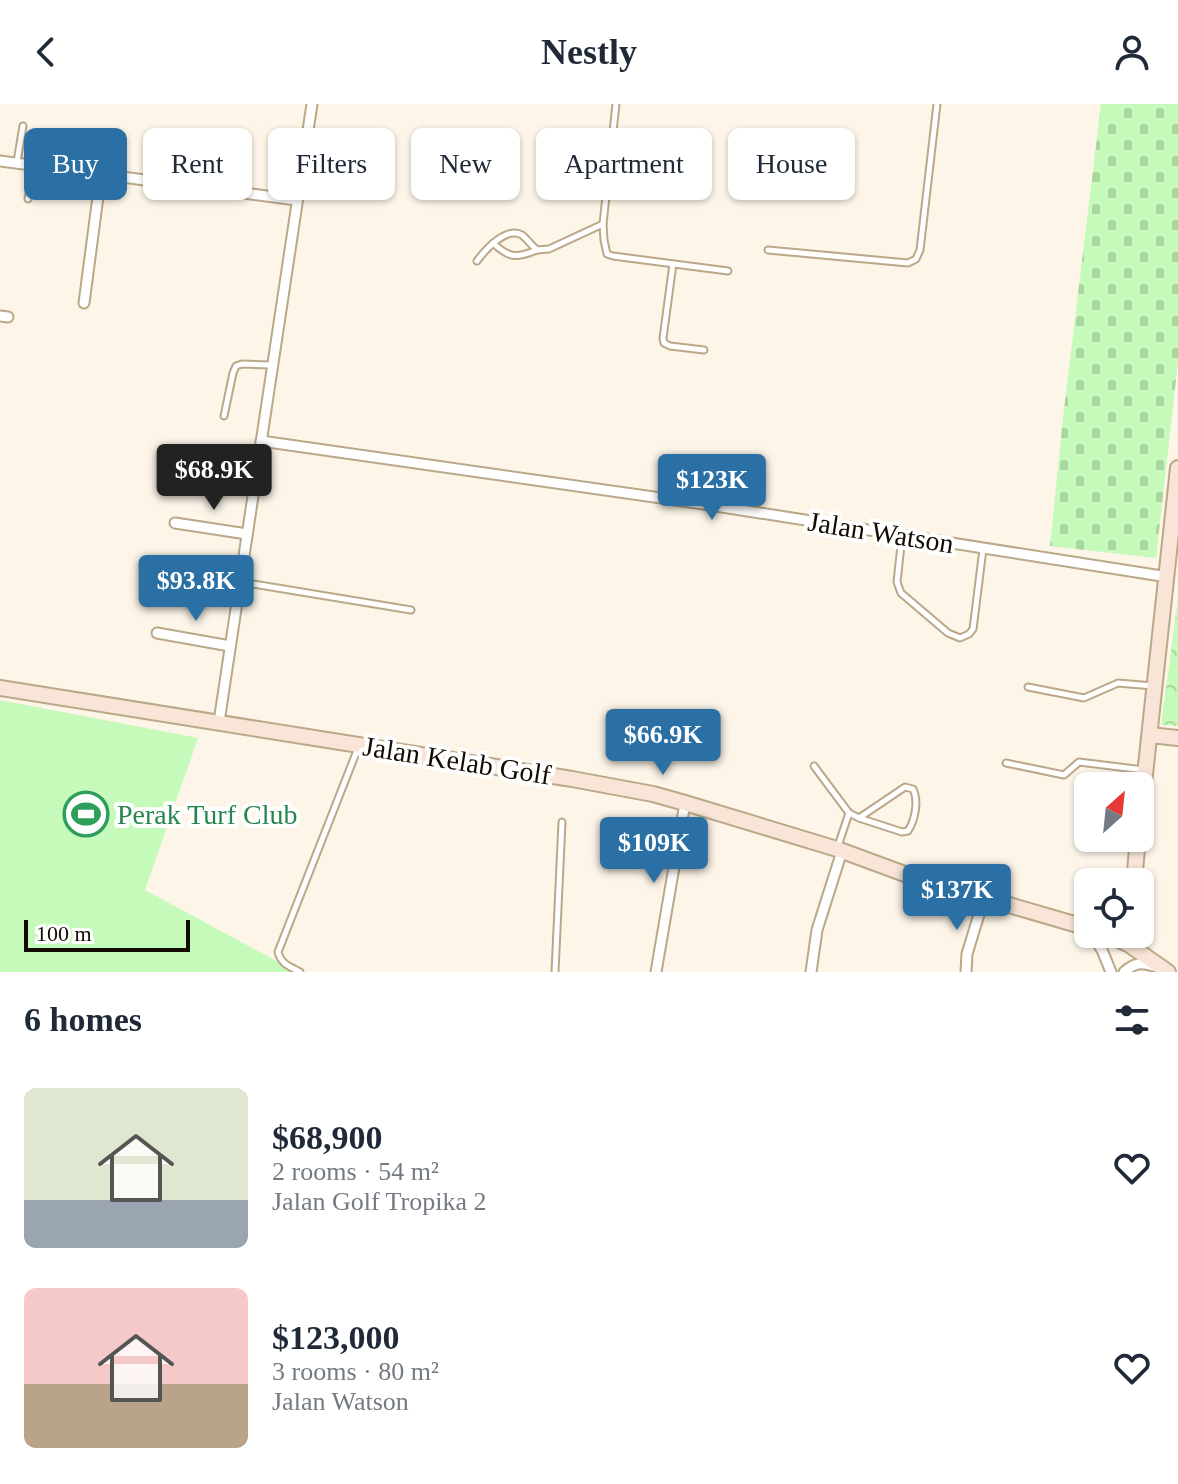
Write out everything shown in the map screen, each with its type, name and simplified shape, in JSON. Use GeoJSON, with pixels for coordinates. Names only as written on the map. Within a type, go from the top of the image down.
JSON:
{"type":"FeatureCollection","features":[{"type":"Feature","properties":{"kind":"street"},"geometry":{"type":"LineString","coordinates":[[308,128],[312,104]]}},
{"type":"Feature","properties":{"kind":"street"},"geometry":{"type":"LineString","coordinates":[[0,161],[24,164]]}},
{"type":"Feature","properties":{"kind":"street"},"geometry":{"type":"LineString","coordinates":[[127,177],[268,196]]}},
{"type":"Feature","properties":{"kind":"street"},"geometry":{"type":"LineString","coordinates":[[84,303],[98,200]]}},
{"type":"Feature","properties":{"kind":"street"},"geometry":{"type":"LineString","coordinates":[[219,722],[297,200]]}},
{"type":"Feature","properties":{"kind":"street","name":"Jalan Watson"},"geometry":{"type":"LineString","coordinates":[[261,441],[703,504],[1168,577]]}},
{"type":"Feature","properties":{"kind":"street"},"geometry":{"type":"LineString","coordinates":[[1145,771],[1178,468]]}},
{"type":"Feature","properties":{"kind":"street"},"geometry":{"type":"LineString","coordinates":[[175,523],[247,534]]}},
{"type":"Feature","properties":{"kind":"street"},"geometry":{"type":"LineString","coordinates":[[157,633],[230,646]]}},
{"type":"Feature","properties":{"kind":"street","name":"Jalan Kelab Golf"},"geometry":{"type":"LineString","coordinates":[[1,691],[219,722],[653,794],[1074,926]]}},
{"type":"Feature","properties":{"kind":"street"},"geometry":{"type":"LineString","coordinates":[[1150,735],[1178,738]]}},
{"type":"Feature","properties":{"kind":"street"},"geometry":{"type":"LineString","coordinates":[[656,972],[685,803]]}},
{"type":"Feature","properties":{"kind":"street"},"geometry":{"type":"LineString","coordinates":[[811,972],[817,930],[839,850]]}},
{"type":"Feature","properties":{"kind":"street"},"geometry":{"type":"LineString","coordinates":[[966,972],[967,954],[984,898]]}},
{"type":"Feature","properties":{"kind":"street"},"geometry":{"type":"LineString","coordinates":[[1101,948],[1111,972]]}},
{"type":"Feature","properties":{"kind":"street"},"geometry":{"type":"LineString","coordinates":[[1139,948],[1166,971]]}},
{"type":"Feature","properties":{"kind":"street"},"geometry":{"type":"LineString","coordinates":[[1124,972],[1142,963],[1166,971]]}},
{"type":"Feature","properties":{"kind":"lane"},"geometry":{"type":"LineString","coordinates":[[616,104],[603,224],[607,254],[728,271]]}},
{"type":"Feature","properties":{"kind":"lane"},"geometry":{"type":"LineString","coordinates":[[768,250],[908,263],[916,259],[920,250],[937,104]]}},
{"type":"Feature","properties":{"kind":"lane"},"geometry":{"type":"LineString","coordinates":[[16,163],[23,126]]}},
{"type":"Feature","properties":{"kind":"lane"},"geometry":{"type":"LineString","coordinates":[[493,243],[508,255],[515,256],[549,249],[603,224]]}},
{"type":"Feature","properties":{"kind":"lane"},"geometry":{"type":"LineString","coordinates":[[477,261],[505,235],[516,233],[523,236],[537,250]]}},
{"type":"Feature","properties":{"kind":"lane"},"geometry":{"type":"LineString","coordinates":[[673,264],[664,343],[704,350]]}},
{"type":"Feature","properties":{"kind":"lane"},"geometry":{"type":"LineString","coordinates":[[224,416],[236,366],[272,365]]}},
{"type":"Feature","properties":{"kind":"lane"},"geometry":{"type":"LineString","coordinates":[[902,536],[897,582],[901,593],[948,633],[960,638],[973,629],[983,548]]}},
{"type":"Feature","properties":{"kind":"lane"},"geometry":{"type":"LineString","coordinates":[[240,582],[411,610]]}},
{"type":"Feature","properties":{"kind":"lane"},"geometry":{"type":"LineString","coordinates":[[1028,687],[1084,698],[1118,683],[1154,686]]}},
{"type":"Feature","properties":{"kind":"lane"},"geometry":{"type":"LineString","coordinates":[[300,972],[283,963],[278,952],[359,745]]}},
{"type":"Feature","properties":{"kind":"lane"},"geometry":{"type":"LineString","coordinates":[[1006,763],[1064,775],[1079,762],[1145,771]]}},
{"type":"Feature","properties":{"kind":"lane"},"geometry":{"type":"LineString","coordinates":[[814,766],[849,813],[859,818],[902,832],[908,831],[912,825],[917,798],[913,789],[905,787],[859,818]]}},
{"type":"Feature","properties":{"kind":"lane"},"geometry":{"type":"LineString","coordinates":[[839,850],[849,813]]}},
{"type":"Feature","properties":{"kind":"lane"},"geometry":{"type":"LineString","coordinates":[[555,972],[562,822]]}},
{"type":"Feature","properties":{"kind":"green space"},"geometry":{"type":"Polygon","coordinates":[[[1101,104],[1178,104],[1178,362],[1156,558],[1050,546],[1101,104]]]}},
{"type":"Feature","properties":{"kind":"green space"},"geometry":{"type":"Polygon","coordinates":[[[1178,599],[1178,726],[1161,725],[1178,599]]]}},
{"type":"Feature","properties":{"kind":"green space","name":"Perak Turf Club"},"geometry":{"type":"Polygon","coordinates":[[[0,700],[198,738],[145,890],[297,972],[0,972],[0,700]]]}},
{"type":"Feature","properties":{"kind":"place","name":"Perak Turf Club"},"geometry":{"type":"Point","coordinates":[86,814]}}]}
